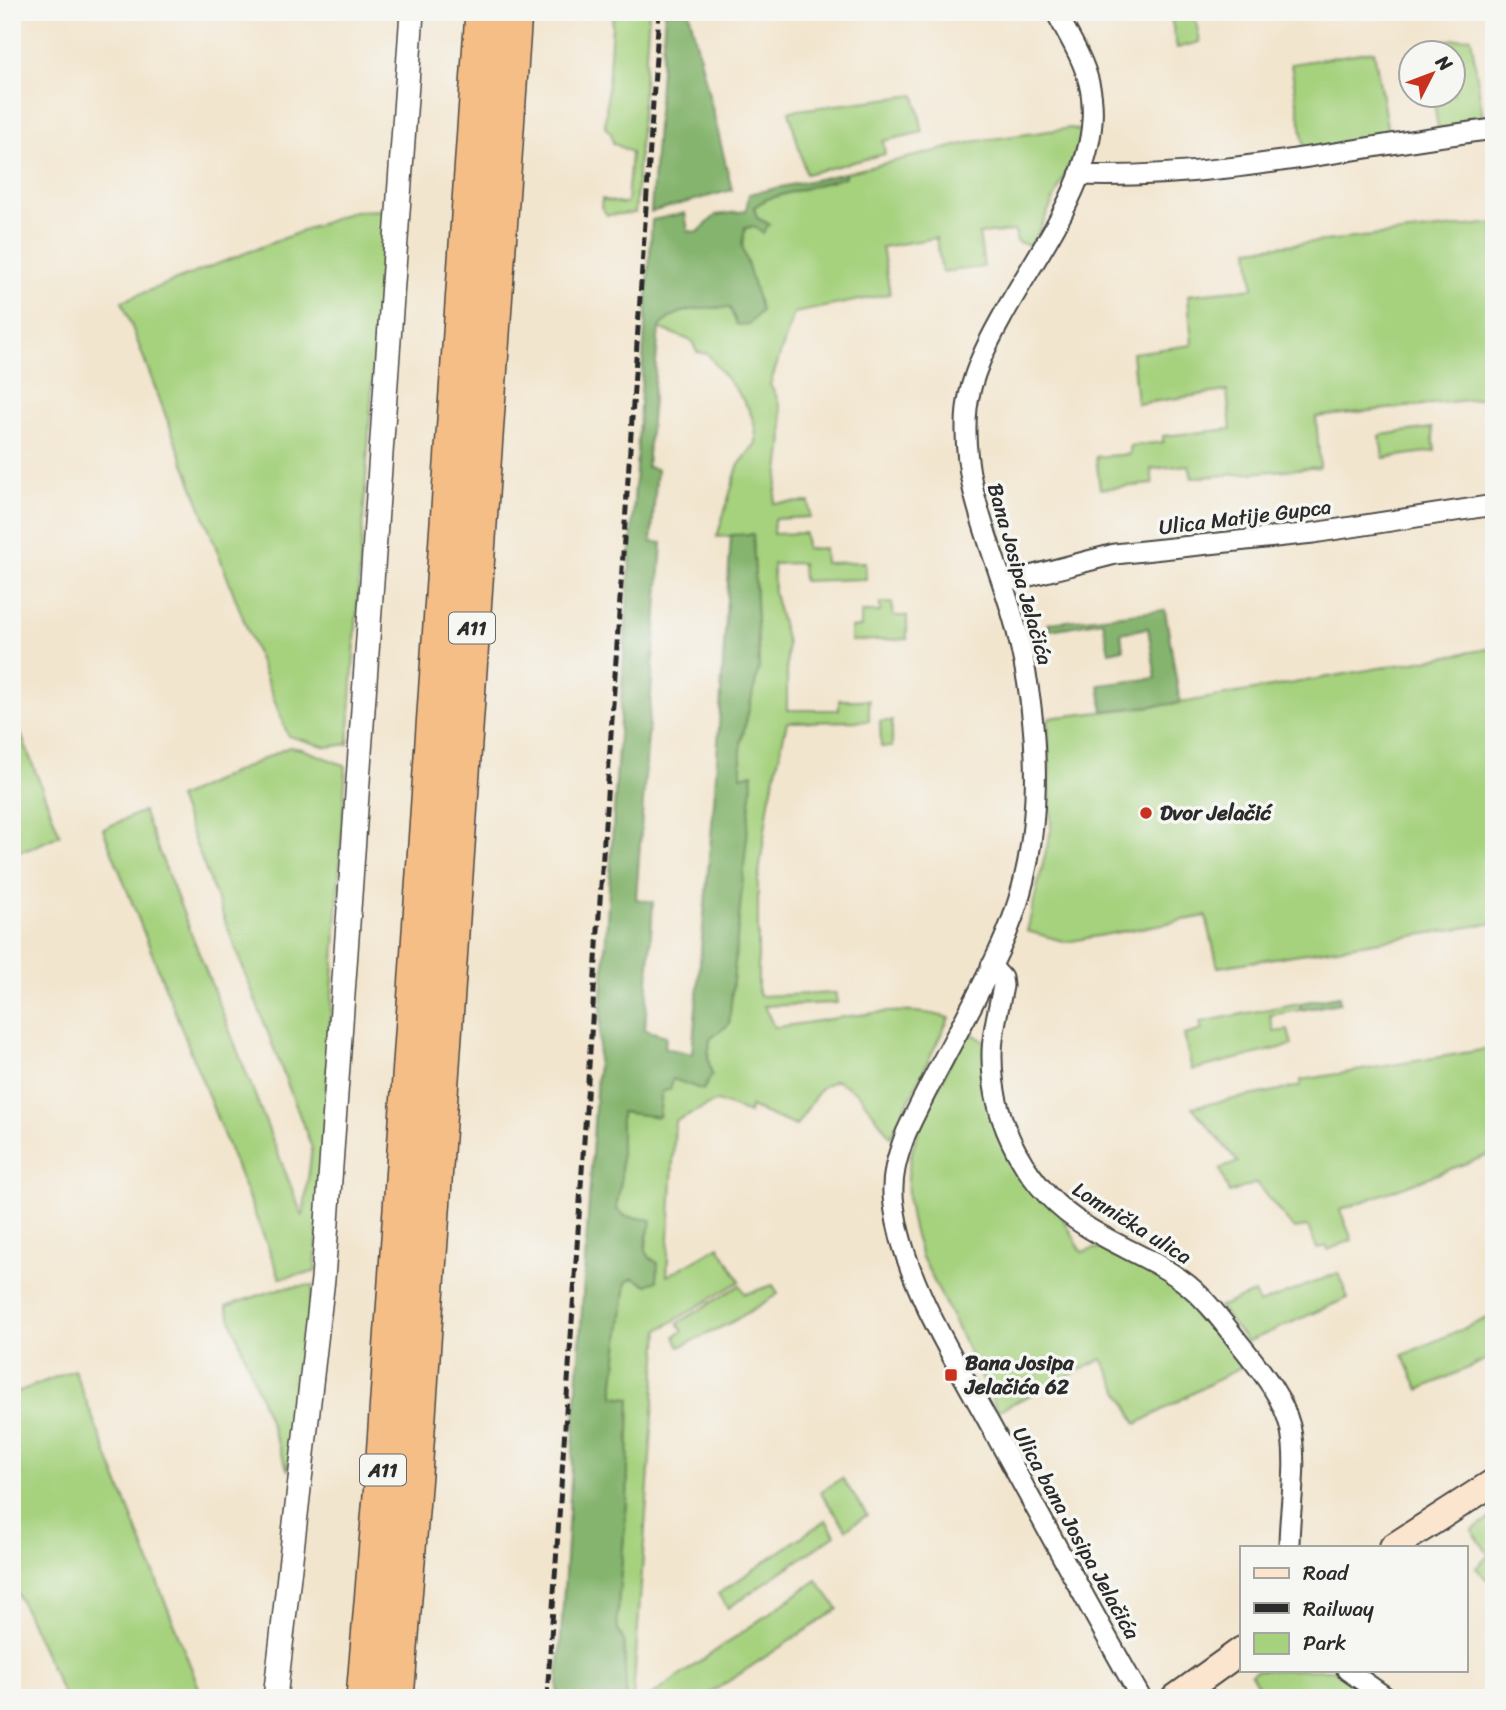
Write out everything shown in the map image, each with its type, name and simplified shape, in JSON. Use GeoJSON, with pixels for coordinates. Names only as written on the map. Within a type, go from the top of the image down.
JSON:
{"type":"FeatureCollection","features":[{"type":"Feature","properties":{"kind":"highway","name":"A11"},"geometry":{"type":"LineString","coordinates":[[364,1698],[385,1445],[483,12]]}},
{"type":"Feature","properties":{"kind":"highway","name":"A11"},"geometry":{"type":"LineString","coordinates":[[396,1698],[415,1460],[514,12]]}},
{"type":"Feature","properties":{"kind":"main road"},"geometry":{"type":"LineString","coordinates":[[1395,1546],[1494,1482]]}},
{"type":"Feature","properties":{"kind":"main road"},"geometry":{"type":"LineString","coordinates":[[1175,1698],[1240,1651]]}},
{"type":"Feature","properties":{"kind":"street"},"geometry":{"type":"LineString","coordinates":[[275,1698],[323,1279],[412,12]]}},
{"type":"Feature","properties":{"kind":"street","name":"Bana Josipa Jelačića"},"geometry":{"type":"LineString","coordinates":[[915,1278],[894,1207],[892,1189],[896,1159],[928,1086],[991,966],[1016,907],[1033,829],[1030,705],[1016,630],[1003,583],[978,513],[965,446],[969,391],[989,340],[1079,175],[1091,135],[1092,102],[1083,66],[1056,12]]}},
{"type":"Feature","properties":{"kind":"street"},"geometry":{"type":"LineString","coordinates":[[1079,175],[1121,177],[1220,168],[1494,129]]}},
{"type":"Feature","properties":{"kind":"street","name":"Ulica Matije Gupca"},"geometry":{"type":"LineString","coordinates":[[1003,583],[1115,554],[1300,535],[1494,505]]}},
{"type":"Feature","properties":{"kind":"street","name":"Lomnička ulica"},"geometry":{"type":"LineString","coordinates":[[991,966],[1002,978],[1003,986],[993,1043],[994,1087],[1016,1151],[1026,1169],[1063,1211],[1097,1233],[1156,1263],[1197,1293],[1266,1378],[1283,1405],[1293,1446],[1289,1546]]}},
{"type":"Feature","properties":{"kind":"street","name":"Ulica bana Josipa Jelačića"},"geometry":{"type":"LineString","coordinates":[[915,1278],[962,1373],[1141,1698]]}},
{"type":"Feature","properties":{"kind":"street"},"geometry":{"type":"LineString","coordinates":[[1350,1672],[1387,1698]]}},
{"type":"Feature","properties":{"kind":"green space"},"geometry":{"type":"Polygon","coordinates":[[[613,12],[649,12],[635,213],[607,215],[601,207],[602,199],[622,204],[627,202],[631,152],[613,143],[611,133],[605,127],[613,12]]]}},
{"type":"Feature","properties":{"kind":"green space"},"geometry":{"type":"Polygon","coordinates":[[[665,12],[689,12],[732,190],[651,212],[665,12]]]}},
{"type":"Feature","properties":{"kind":"green space"},"geometry":{"type":"Polygon","coordinates":[[[1170,12],[1202,12],[1195,16],[1200,42],[1177,48],[1170,12]]]}},
{"type":"Feature","properties":{"kind":"green space"},"geometry":{"type":"Polygon","coordinates":[[[1471,37],[1484,124],[1438,129],[1435,108],[1468,108],[1468,38],[1463,38],[1471,37]]]}},
{"type":"Feature","properties":{"kind":"green space"},"geometry":{"type":"Polygon","coordinates":[[[1374,51],[1389,138],[1305,152],[1291,64],[1374,51]]]}},
{"type":"Feature","properties":{"kind":"green space"},"geometry":{"type":"Polygon","coordinates":[[[915,95],[923,132],[883,141],[885,154],[806,174],[789,111],[915,95]]]}},
{"type":"Feature","properties":{"kind":"green space"},"geometry":{"type":"Polygon","coordinates":[[[1071,128],[1082,131],[1079,145],[1032,246],[1017,242],[1015,231],[979,234],[984,267],[942,272],[936,238],[882,247],[890,294],[794,313],[770,385],[777,398],[783,427],[774,503],[809,502],[810,517],[774,519],[773,534],[805,533],[806,549],[824,548],[825,563],[865,562],[866,579],[803,581],[802,563],[773,564],[774,593],[787,643],[787,710],[839,710],[839,700],[869,700],[869,721],[787,722],[769,801],[758,881],[758,992],[760,996],[836,993],[837,1003],[764,1006],[774,1027],[884,1012],[928,1013],[949,1018],[891,1137],[858,1093],[835,1080],[821,1088],[796,1126],[750,1107],[749,1113],[717,1101],[675,1121],[667,1276],[719,1246],[740,1281],[659,1330],[633,1698],[626,1698],[624,1641],[618,1630],[617,1618],[627,1502],[630,1399],[614,1396],[614,1382],[626,1282],[633,1278],[648,1285],[646,1250],[649,1230],[642,1219],[625,1216],[616,1209],[621,1182],[621,1112],[659,1117],[662,1092],[673,1079],[712,1075],[708,1059],[710,1039],[729,1024],[752,773],[741,776],[741,742],[759,668],[753,534],[717,537],[738,466],[756,443],[752,417],[740,395],[708,354],[697,352],[692,341],[659,328],[668,319],[693,309],[720,307],[761,311],[742,245],[745,228],[769,225],[757,218],[754,207],[767,199],[845,177],[845,173],[977,141],[1071,128]]]}},
{"type":"Feature","properties":{"kind":"green space"},"geometry":{"type":"Polygon","coordinates":[[[845,173],[845,177],[767,199],[754,207],[757,218],[769,224],[763,233],[753,226],[745,228],[742,245],[761,311],[749,324],[737,325],[730,308],[711,308],[682,312],[659,328],[647,467],[657,469],[651,542],[662,543],[636,899],[653,902],[645,1030],[666,1036],[665,1048],[692,1054],[715,790],[731,535],[753,534],[759,668],[741,742],[741,776],[753,773],[729,1024],[710,1039],[708,1059],[712,1075],[703,1090],[673,1079],[670,1089],[662,1092],[659,1117],[621,1112],[621,1182],[616,1209],[625,1216],[652,1220],[646,1239],[646,1250],[658,1263],[657,1281],[647,1285],[633,1278],[626,1282],[614,1382],[614,1396],[630,1398],[627,1502],[617,1618],[618,1630],[624,1641],[626,1698],[557,1698],[652,220],[685,213],[688,231],[698,232],[716,215],[746,211],[749,194],[845,173]]]}},
{"type":"Feature","properties":{"kind":"green space"},"geometry":{"type":"Polygon","coordinates":[[[384,210],[348,744],[327,747],[288,736],[122,301],[354,211],[384,210]]]}},
{"type":"Feature","properties":{"kind":"green space"},"geometry":{"type":"Polygon","coordinates":[[[1494,223],[1494,397],[1316,417],[1320,467],[1192,478],[1189,465],[1151,469],[1153,484],[1100,489],[1096,457],[1130,454],[1130,446],[1163,442],[1163,436],[1231,429],[1227,391],[1137,404],[1132,353],[1192,345],[1188,295],[1253,288],[1249,249],[1494,223]]]}},
{"type":"Feature","properties":{"kind":"green space"},"geometry":{"type":"Polygon","coordinates":[[[1432,428],[1435,451],[1383,458],[1380,435],[1432,428]]]}},
{"type":"Feature","properties":{"kind":"green space"},"geometry":{"type":"Polygon","coordinates":[[[880,603],[892,603],[893,616],[907,616],[907,639],[851,641],[851,628],[861,627],[861,612],[880,612],[880,603]]]}},
{"type":"Feature","properties":{"kind":"green space"},"geometry":{"type":"Polygon","coordinates":[[[1165,610],[1180,703],[1103,711],[1099,685],[1156,678],[1148,628],[1121,633],[1123,649],[1109,652],[1103,621],[1050,630],[1048,623],[1165,610]]]}},
{"type":"Feature","properties":{"kind":"green space"},"geometry":{"type":"Polygon","coordinates":[[[1494,648],[1494,923],[1218,967],[1206,916],[1066,942],[1027,931],[1051,830],[1048,718],[1180,703],[1494,648]]]}},
{"type":"Feature","properties":{"kind":"green space"},"geometry":{"type":"Polygon","coordinates":[[[12,711],[60,835],[29,849],[12,852],[12,711]]]}},
{"type":"Feature","properties":{"kind":"green space"},"geometry":{"type":"Polygon","coordinates":[[[880,721],[892,721],[892,747],[881,747],[880,721]]]}},
{"type":"Feature","properties":{"kind":"green space"},"geometry":{"type":"Polygon","coordinates":[[[289,747],[302,749],[346,766],[315,1272],[280,1278],[103,829],[143,811],[303,1217],[312,1148],[178,798],[289,747]]]}},
{"type":"Feature","properties":{"kind":"green space"},"geometry":{"type":"Polygon","coordinates":[[[1339,996],[1340,1003],[1301,1010],[1300,1003],[1339,996]]]}},
{"type":"Feature","properties":{"kind":"green space"},"geometry":{"type":"Polygon","coordinates":[[[1300,1003],[1301,1010],[1270,1015],[1274,1032],[1288,1030],[1292,1045],[1192,1070],[1184,1035],[1202,1030],[1200,1022],[1300,1003]]]}},
{"type":"Feature","properties":{"kind":"green space"},"geometry":{"type":"Polygon","coordinates":[[[973,1034],[985,1042],[986,1080],[1082,1252],[1106,1246],[1182,1288],[1248,1363],[1137,1424],[1102,1359],[998,1411],[921,1255],[908,1195],[909,1170],[922,1122],[960,1044],[965,1037],[973,1034]]]}},
{"type":"Feature","properties":{"kind":"green space"},"geometry":{"type":"Polygon","coordinates":[[[1494,1048],[1494,1153],[1340,1210],[1352,1240],[1328,1250],[1326,1246],[1317,1249],[1308,1227],[1294,1229],[1256,1183],[1229,1193],[1220,1169],[1238,1162],[1192,1107],[1301,1086],[1301,1080],[1494,1048]]]}},
{"type":"Feature","properties":{"kind":"green space"},"geometry":{"type":"Polygon","coordinates":[[[1338,1273],[1348,1298],[1247,1342],[1219,1307],[1254,1293],[1259,1304],[1338,1273]]]}},
{"type":"Feature","properties":{"kind":"green space"},"geometry":{"type":"Polygon","coordinates":[[[313,1285],[288,1471],[226,1306],[282,1288],[313,1285]]]}},
{"type":"Feature","properties":{"kind":"green space"},"geometry":{"type":"Polygon","coordinates":[[[740,1285],[745,1294],[773,1285],[778,1294],[732,1322],[680,1347],[675,1336],[683,1331],[678,1323],[740,1285]]]}},
{"type":"Feature","properties":{"kind":"green space"},"geometry":{"type":"Polygon","coordinates":[[[1494,1315],[1494,1356],[1419,1390],[1403,1355],[1494,1315]]]}},
{"type":"Feature","properties":{"kind":"green space"},"geometry":{"type":"Polygon","coordinates":[[[74,1370],[203,1698],[65,1698],[12,1582],[12,1394],[74,1370]]]}},
{"type":"Feature","properties":{"kind":"green space"},"geometry":{"type":"Polygon","coordinates":[[[842,1478],[867,1515],[846,1529],[820,1492],[842,1478]]]}},
{"type":"Feature","properties":{"kind":"green space"},"geometry":{"type":"Polygon","coordinates":[[[1494,1516],[1494,1587],[1476,1568],[1489,1555],[1472,1530],[1494,1516]]]}},
{"type":"Feature","properties":{"kind":"green space"},"geometry":{"type":"Polygon","coordinates":[[[826,1520],[835,1535],[728,1608],[718,1594],[826,1520]]]}},
{"type":"Feature","properties":{"kind":"green space"},"geometry":{"type":"Polygon","coordinates":[[[817,1580],[838,1609],[703,1698],[648,1698],[817,1580]]]}},
{"type":"Feature","properties":{"kind":"green space"},"geometry":{"type":"Polygon","coordinates":[[[1337,1672],[1371,1698],[1265,1698],[1251,1674],[1337,1672]]]}},
{"type":"Feature","properties":{"kind":"railway"},"geometry":{"type":"LineString","coordinates":[[547,1698],[659,12]]}},
{"type":"Feature","properties":{"kind":"place","name":"Dvor Jelačić"},"geometry":{"type":"Point","coordinates":[1146,813]}},
{"type":"Feature","properties":{"kind":"place","name":"Bana Josipa Jelačića 62"},"geometry":{"type":"Point","coordinates":[951,1375]}}]}
